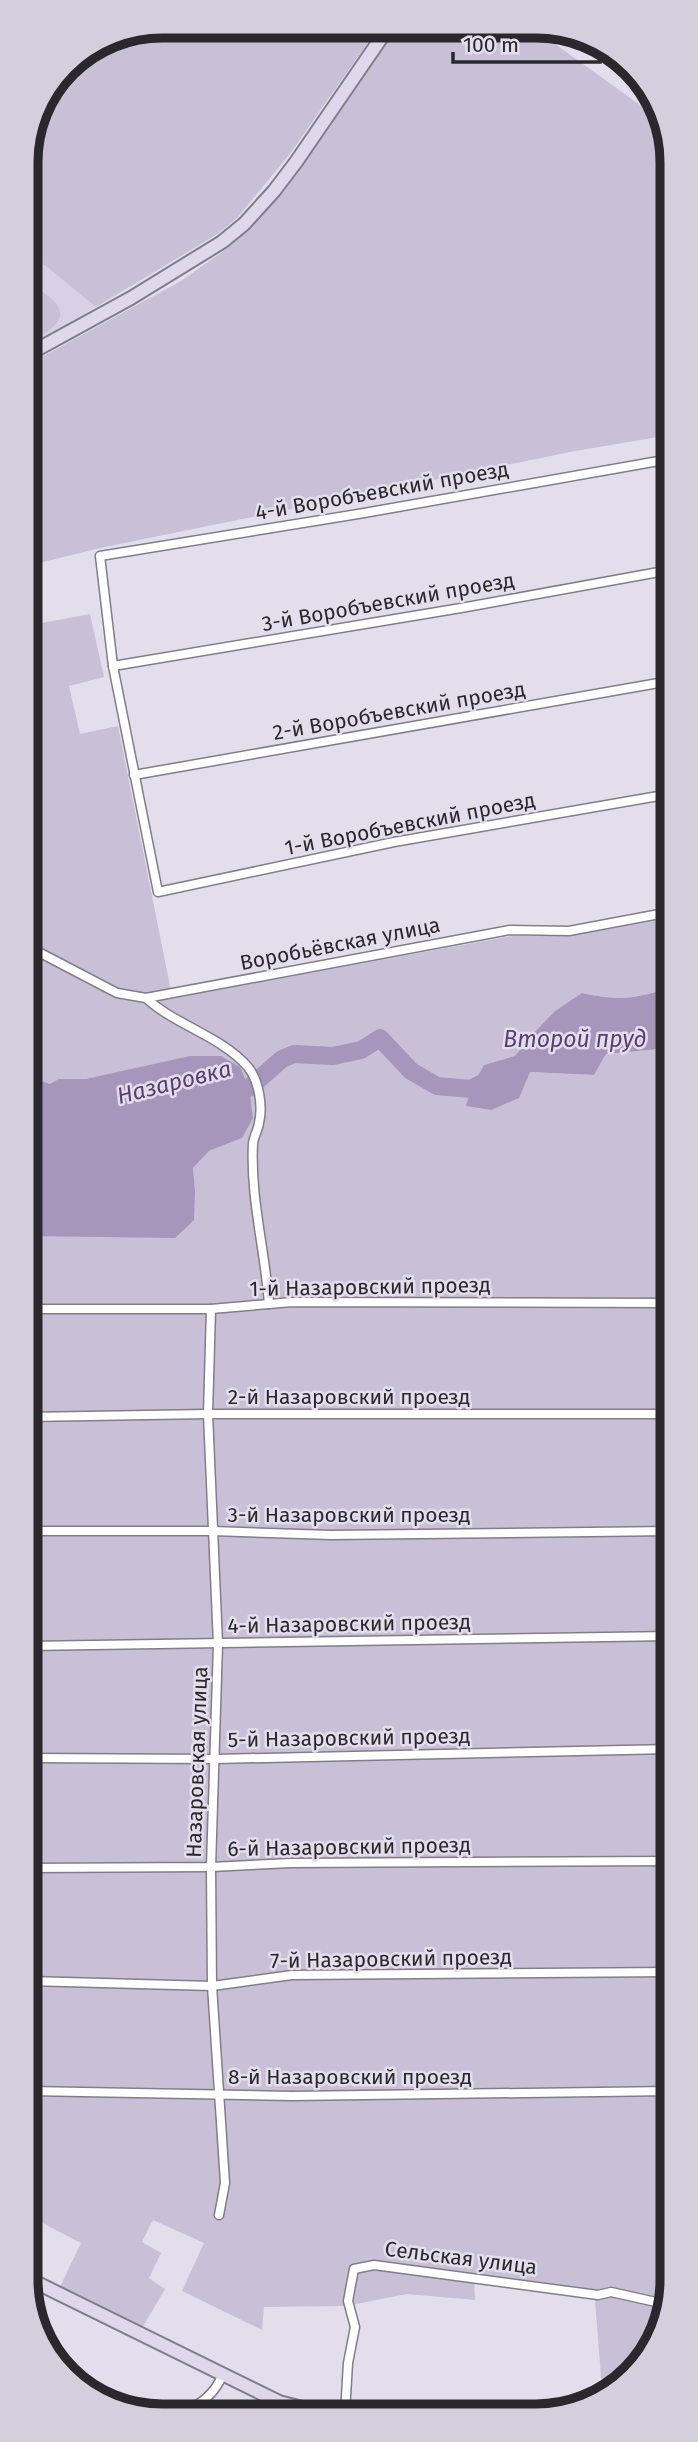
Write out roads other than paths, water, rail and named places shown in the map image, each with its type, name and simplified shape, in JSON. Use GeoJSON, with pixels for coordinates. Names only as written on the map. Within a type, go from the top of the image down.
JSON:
{"type":"FeatureCollection","features":[{"type":"Feature","properties":{"kind":"street"},"geometry":{"type":"LineString","coordinates":[[39,349],[131,299],[222,242],[244,223],[289,172],[381,38]]}},
{"type":"Feature","properties":{"kind":"street","name":"4-й Воробъевский проезд"},"geometry":{"type":"LineString","coordinates":[[113,666],[100,556],[660,460]]}},
{"type":"Feature","properties":{"kind":"street","name":"3-й Воробъевский проезд"},"geometry":{"type":"LineString","coordinates":[[113,666],[660,572]]}},
{"type":"Feature","properties":{"kind":"street"},"geometry":{"type":"LineString","coordinates":[[113,666],[134,775]]}},
{"type":"Feature","properties":{"kind":"street","name":"2-й Воробъевский проезд"},"geometry":{"type":"LineString","coordinates":[[134,775],[660,683]]}},
{"type":"Feature","properties":{"kind":"street","name":"1-й Воробъевский проезд"},"geometry":{"type":"LineString","coordinates":[[134,775],[158,892],[394,842],[660,796]]}},
{"type":"Feature","properties":{"kind":"street","name":"Воробьёвская улица"},"geometry":{"type":"LineString","coordinates":[[39,952],[117,993],[146,998],[510,930],[569,931],[660,914]]}},
{"type":"Feature","properties":{"kind":"street"},"geometry":{"type":"LineString","coordinates":[[146,998],[233,1054],[249,1068],[254,1080],[262,1108],[259,1127],[253,1139],[252,1178],[269,1304]]}},
{"type":"Feature","properties":{"kind":"street","name":"1-й Назаровский проезд"},"geometry":{"type":"LineString","coordinates":[[38,1309],[211,1309],[292,1301],[659,1303]]}},
{"type":"Feature","properties":{"kind":"street","name":"Назаровская улица"},"geometry":{"type":"LineString","coordinates":[[211,1309],[208,1414],[218,1644],[211,1867],[212,1986],[225,2183],[219,2215]]}},
{"type":"Feature","properties":{"kind":"street","name":"2-й Назаровский проезд"},"geometry":{"type":"LineString","coordinates":[[38,1417],[659,1414]]}},
{"type":"Feature","properties":{"kind":"street","name":"3-й Назаровский проезд"},"geometry":{"type":"LineString","coordinates":[[38,1531],[212,1531],[331,1535],[659,1531]]}},
{"type":"Feature","properties":{"kind":"street","name":"4-й Назаровский проезд"},"geometry":{"type":"LineString","coordinates":[[38,1646],[659,1636]]}},
{"type":"Feature","properties":{"kind":"street","name":"5-й Назаровский проезд"},"geometry":{"type":"LineString","coordinates":[[38,1758],[215,1759],[659,1749]]}},
{"type":"Feature","properties":{"kind":"street","name":"6-й Назаровский проезд"},"geometry":{"type":"LineString","coordinates":[[38,1868],[211,1867],[291,1863],[659,1861]]}},
{"type":"Feature","properties":{"kind":"street","name":"7-й Назаровский проезд"},"geometry":{"type":"LineString","coordinates":[[38,1981],[212,1986],[292,1975],[659,1972]]}},
{"type":"Feature","properties":{"kind":"street","name":"8-й Назаровский проезд"},"geometry":{"type":"LineString","coordinates":[[38,2091],[292,2096],[659,2091]]}},
{"type":"Feature","properties":{"kind":"street","name":"Сельская улица"},"geometry":{"type":"LineString","coordinates":[[346,2404],[348,2363],[355,2327],[348,2301],[354,2269],[374,2265],[598,2295],[611,2292],[657,2302]]}},
{"type":"Feature","properties":{"kind":"street"},"geometry":{"type":"LineString","coordinates":[[39,2284],[222,2376],[287,2404]]}},
{"type":"Feature","properties":{"kind":"street"},"geometry":{"type":"LineString","coordinates":[[198,2404],[217,2389],[222,2376]]}},
{"type":"Feature","properties":{"kind":"water","name":"Второй пруд"},"geometry":{"type":"Polygon","coordinates":[[[660,991],[660,1049],[606,1054],[594,1075],[530,1072],[519,1098],[491,1110],[466,1106],[471,1089],[484,1065],[515,1056],[554,1012],[582,993],[626,998],[660,991]]]}},
{"type":"Feature","properties":{"kind":"water"},"geometry":{"type":"Polygon","coordinates":[[[190,1056],[221,1056],[240,1067],[249,1088],[253,1118],[242,1138],[209,1151],[193,1168],[194,1220],[175,1238],[38,1236],[39,1090],[59,1079],[86,1079],[190,1056]]]}},
{"type":"Feature","properties":{"kind":"waterway","name":"Назаровка"},"geometry":{"type":"LineString","coordinates":[[226,1095],[249,1088],[282,1059],[294,1054],[333,1056],[361,1050],[380,1038],[411,1071],[437,1086],[471,1089],[492,1078]]}},
{"type":"Feature","properties":{"kind":"waterway","name":"Назаровка"},"geometry":{"type":"LineString","coordinates":[[39,1089],[60,1098]]}}]}
